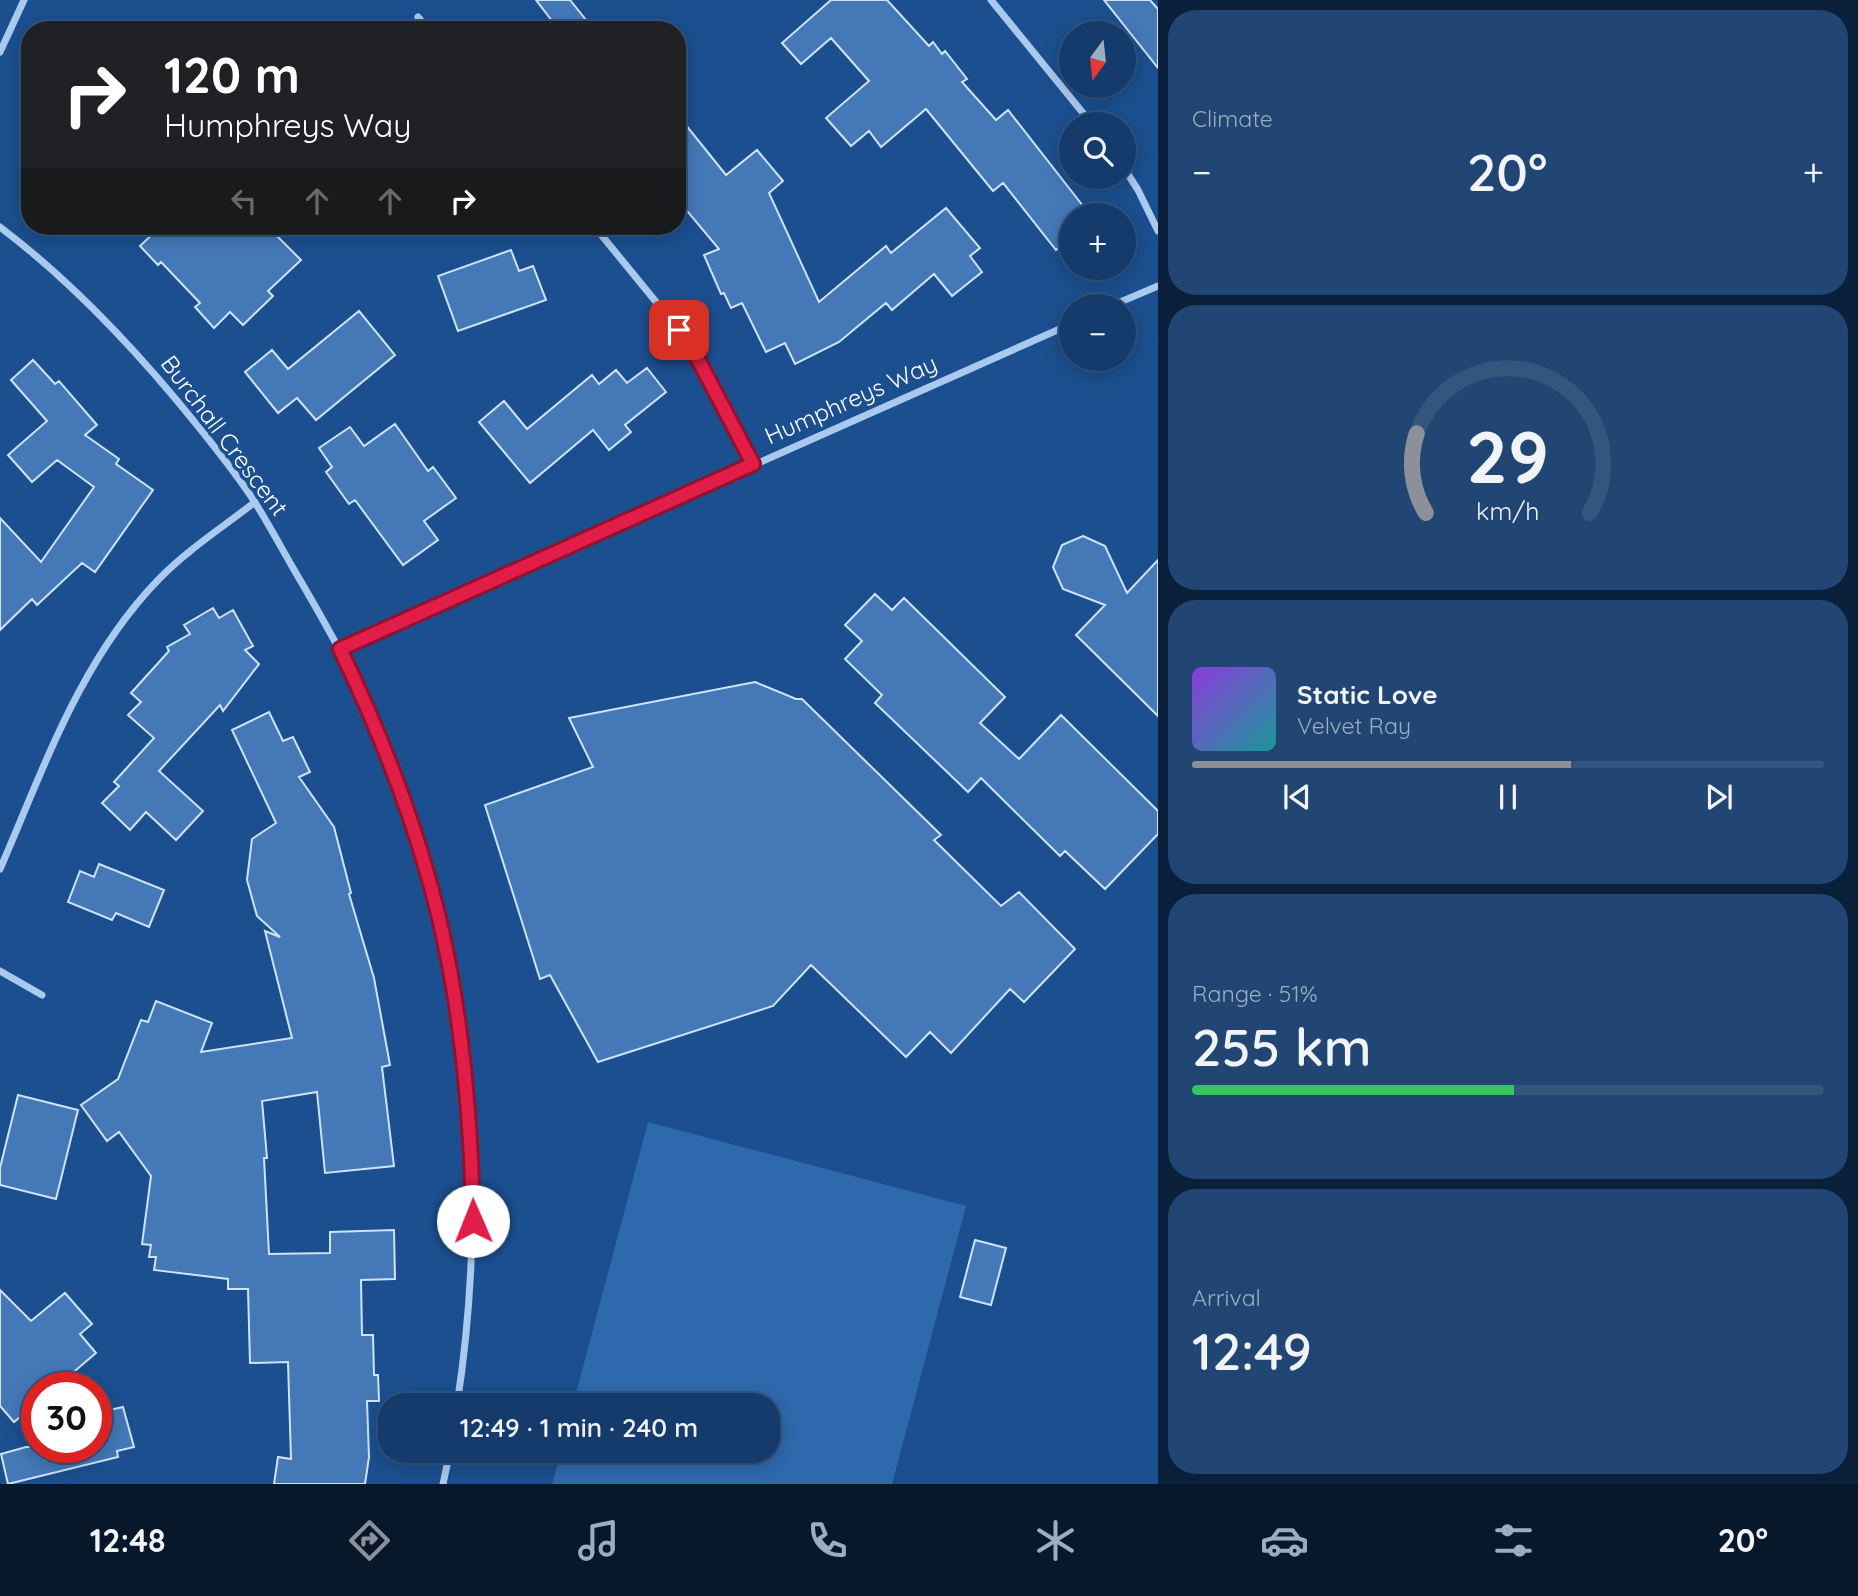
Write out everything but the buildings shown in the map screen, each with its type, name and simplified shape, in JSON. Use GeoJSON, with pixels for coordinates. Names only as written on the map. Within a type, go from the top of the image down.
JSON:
{"type":"FeatureCollection","features":[{"type":"Feature","properties":{"kind":"street"},"geometry":{"type":"LineString","coordinates":[[0,52],[24,0]]}},
{"type":"Feature","properties":{"kind":"street"},"geometry":{"type":"LineString","coordinates":[[990,0],[1082,112]]}},
{"type":"Feature","properties":{"kind":"street"},"geometry":{"type":"LineString","coordinates":[[418,17],[421,21]]}},
{"type":"Feature","properties":{"kind":"street"},"geometry":{"type":"LineString","coordinates":[[1136,187],[1158,231]]}},
{"type":"Feature","properties":{"kind":"street","name":"Burchall Crescent"},"geometry":{"type":"LineString","coordinates":[[0,227],[86,302],[131,347],[173,395],[255,502],[340,649],[385,748],[428,874],[458,1023],[468,1107],[473,1221],[469,1310],[459,1393]]}},
{"type":"Feature","properties":{"kind":"street"},"geometry":{"type":"LineString","coordinates":[[601,235],[679,330],[700,363],[753,464]]}},
{"type":"Feature","properties":{"kind":"street"},"geometry":{"type":"LineString","coordinates":[[1136,295],[1158,286]]}},
{"type":"Feature","properties":{"kind":"street","name":"Humphreys Way"},"geometry":{"type":"LineString","coordinates":[[340,649],[1059,329]]}},
{"type":"Feature","properties":{"kind":"street"},"geometry":{"type":"LineString","coordinates":[[0,869],[64,721],[84,679],[106,643],[159,578],[255,502]]}},
{"type":"Feature","properties":{"kind":"street"},"geometry":{"type":"LineString","coordinates":[[0,971],[42,995]]}},
{"type":"Feature","properties":{"kind":"street"},"geometry":{"type":"LineString","coordinates":[[443,1484],[447,1463]]}},
{"type":"Feature","properties":{"kind":"shaded area"},"geometry":{"type":"Polygon","coordinates":[[[648,1122],[966,1206],[892,1484],[552,1484],[558,1463],[780,1463],[780,1393],[576,1393],[648,1122]]]}},
{"type":"Feature","properties":{"kind":"route"},"geometry":{"type":"LineString","coordinates":[[473,1221],[468,1107],[458,1023],[428,874],[385,748],[340,649],[753,464],[700,363],[679,330]]}}]}
